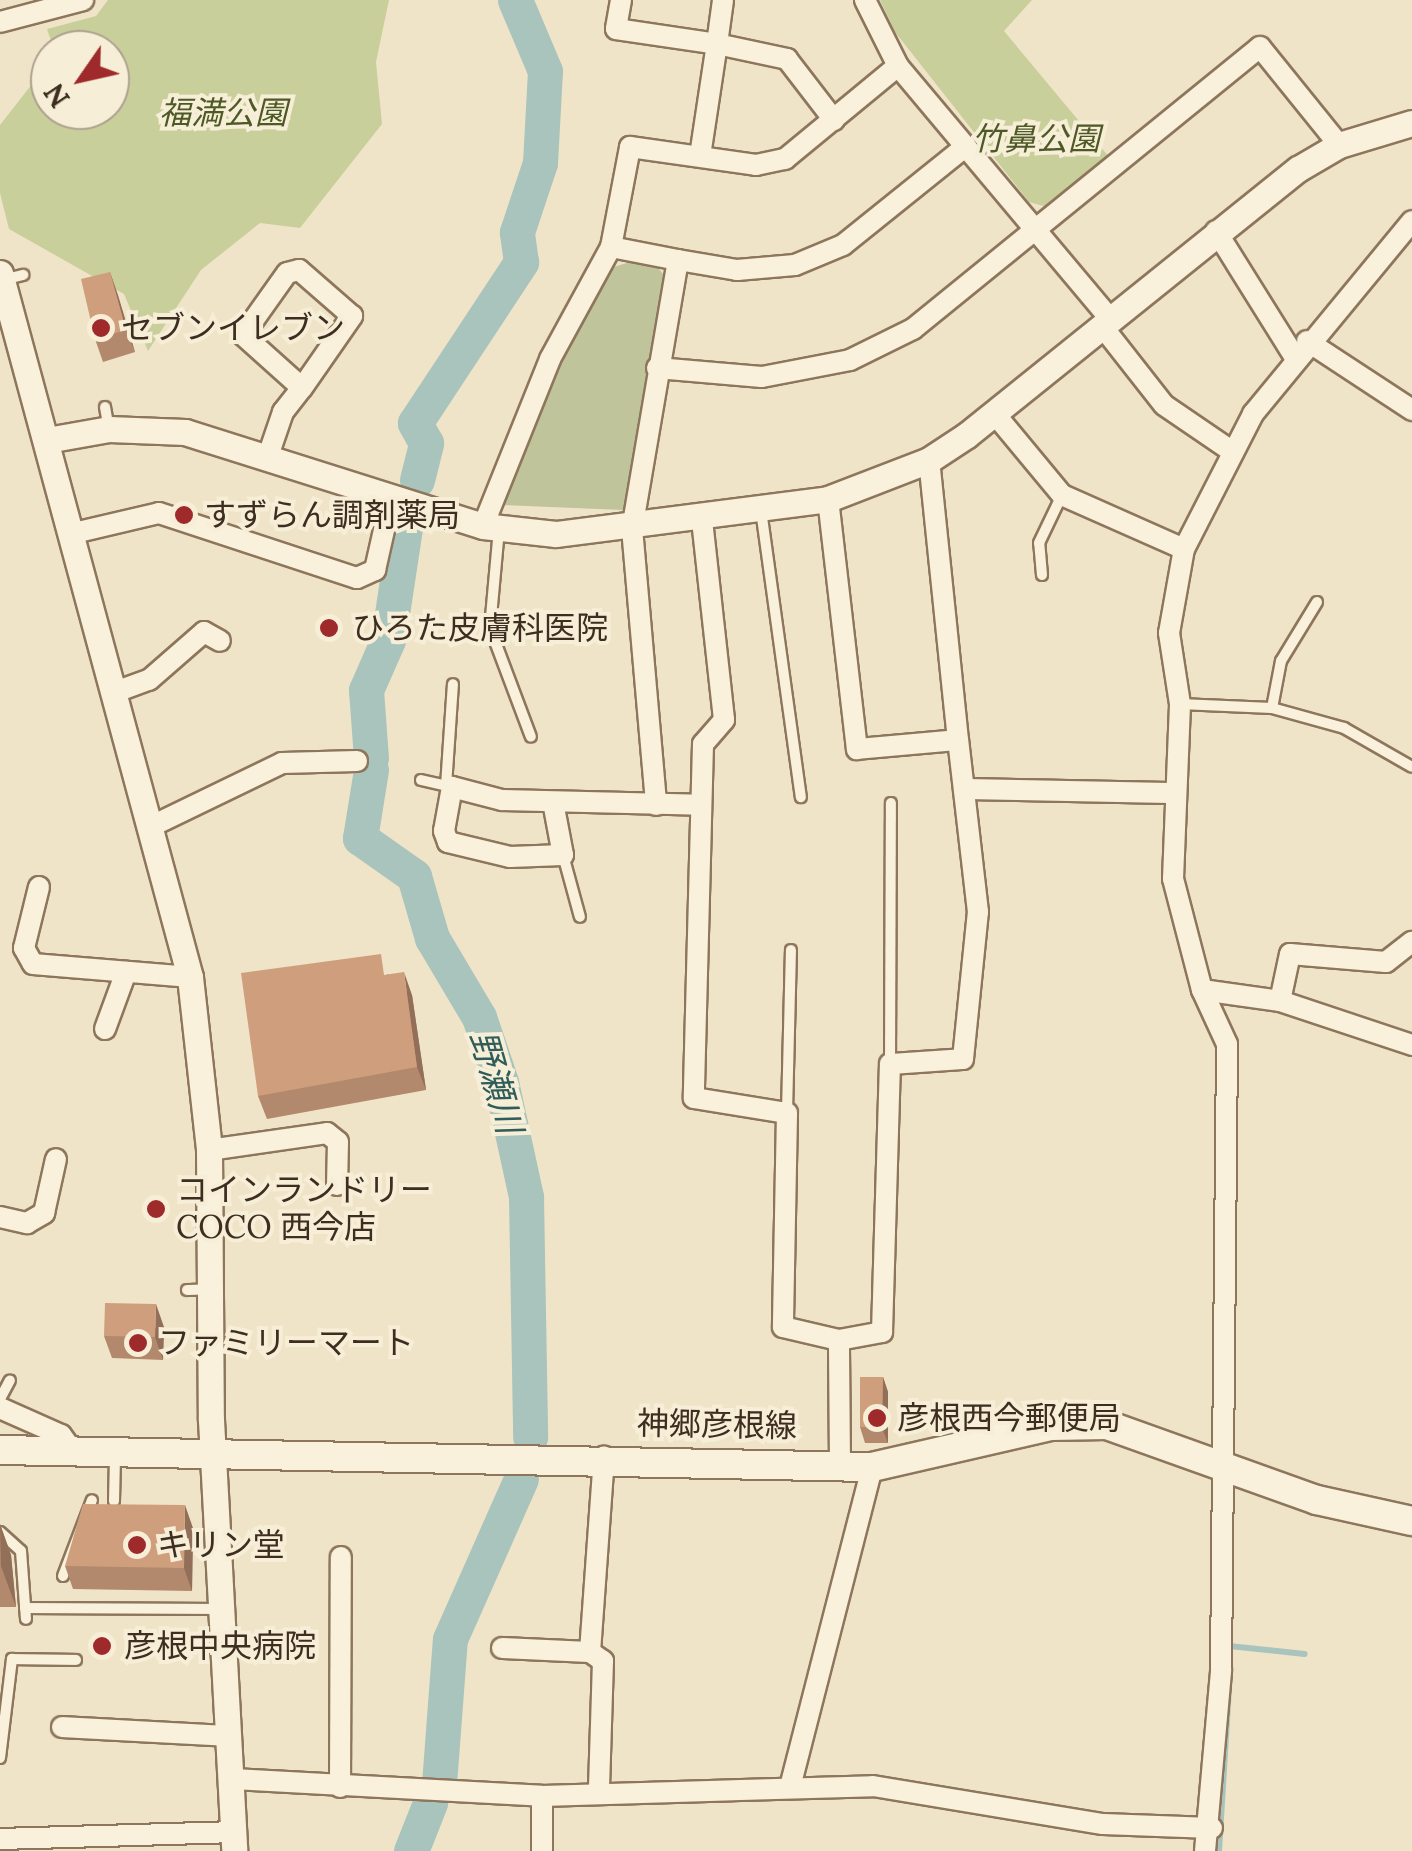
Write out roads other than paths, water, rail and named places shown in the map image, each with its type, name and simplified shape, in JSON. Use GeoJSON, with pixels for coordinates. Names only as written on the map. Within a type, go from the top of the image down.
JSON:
{"type":"FeatureCollection","features":[{"type":"Feature","properties":{"kind":"main road","name":"神郷彦根線"},"geometry":{"type":"LineString","coordinates":[[0,1450],[123,1445],[217,1454],[604,1457],[872,1467],[1051,1426],[1106,1424],[1218,1458],[1317,1500],[1412,1521]]}},
{"type":"Feature","properties":{"kind":"street"},"geometry":{"type":"LineString","coordinates":[[0,22],[48,4],[83,0]]}},
{"type":"Feature","properties":{"kind":"street"},"geometry":{"type":"LineString","coordinates":[[621,0],[616,29],[787,59],[834,120]]}},
{"type":"Feature","properties":{"kind":"street"},"geometry":{"type":"LineString","coordinates":[[700,156],[723,0]]}},
{"type":"Feature","properties":{"kind":"street"},"geometry":{"type":"LineString","coordinates":[[865,0],[898,66],[1033,226],[1164,405],[1233,452]]}},
{"type":"Feature","properties":{"kind":"street"},"geometry":{"type":"LineString","coordinates":[[657,368],[762,377],[850,360],[912,330],[1033,226],[1260,47],[1339,145]]}},
{"type":"Feature","properties":{"kind":"street"},"geometry":{"type":"LineString","coordinates":[[491,527],[550,359],[611,246],[630,148],[756,165],[784,159],[898,66]]}},
{"type":"Feature","properties":{"kind":"street"},"geometry":{"type":"LineString","coordinates":[[47,440],[107,418],[185,432],[491,527],[632,528],[828,499],[929,460],[994,413],[1216,231],[1339,145],[1412,123]]}},
{"type":"Feature","properties":{"kind":"street"},"geometry":{"type":"LineString","coordinates":[[611,246],[737,270],[796,265],[842,245],[966,146]]}},
{"type":"Feature","properties":{"kind":"street"},"geometry":{"type":"LineString","coordinates":[[1205,1851],[1212,1828],[1226,1478],[1218,1458],[1227,1044],[1202,990],[1173,878],[1172,793],[1180,704],[1169,633],[1184,549],[1233,452],[1300,349],[1412,221]]}},
{"type":"Feature","properties":{"kind":"street"},"geometry":{"type":"LineString","coordinates":[[1216,231],[1300,349],[1412,410]]}},
{"type":"Feature","properties":{"kind":"street"},"geometry":{"type":"LineString","coordinates":[[656,805],[632,528],[678,260]]}},
{"type":"Feature","properties":{"kind":"street"},"geometry":{"type":"LineString","coordinates":[[267,459],[302,388],[352,316],[299,270],[286,273],[243,335],[302,388]]}},
{"type":"Feature","properties":{"kind":"street"},"geometry":{"type":"LineString","coordinates":[[0,1839],[125,1844],[234,1841],[217,1454],[203,1389],[199,1290],[209,1150],[190,976],[156,824],[47,440],[36,369],[5,275]]}},
{"type":"Feature","properties":{"kind":"street"},"geometry":{"type":"LineString","coordinates":[[994,413],[1062,495],[1184,549]]}},
{"type":"Feature","properties":{"kind":"street"},"geometry":{"type":"LineString","coordinates":[[702,520],[724,720],[704,744],[694,1098],[787,1113],[783,1326],[839,1340],[882,1332],[890,1064],[963,1059],[978,912],[929,460]]}},
{"type":"Feature","properties":{"kind":"street"},"geometry":{"type":"LineString","coordinates":[[74,533],[159,513],[357,578],[375,570],[391,499]]}},
{"type":"Feature","properties":{"kind":"street"},"geometry":{"type":"LineString","coordinates":[[828,499],[857,750],[958,740]]}},
{"type":"Feature","properties":{"kind":"street"},"geometry":{"type":"LineString","coordinates":[[118,691],[149,680],[204,632],[220,641]]}},
{"type":"Feature","properties":{"kind":"street"},"geometry":{"type":"LineString","coordinates":[[156,824],[282,762],[357,761]]}},
{"type":"Feature","properties":{"kind":"street"},"geometry":{"type":"LineString","coordinates":[[553,802],[562,855],[510,857],[448,842],[449,786],[553,802],[701,805]]}},
{"type":"Feature","properties":{"kind":"street"},"geometry":{"type":"LineString","coordinates":[[964,788],[1172,793]]}},
{"type":"Feature","properties":{"kind":"street"},"geometry":{"type":"LineString","coordinates":[[40,887],[24,948],[32,964],[190,976]]}},
{"type":"Feature","properties":{"kind":"street"},"geometry":{"type":"LineString","coordinates":[[1280,1001],[1290,954],[1386,962],[1412,942]]}},
{"type":"Feature","properties":{"kind":"street"},"geometry":{"type":"LineString","coordinates":[[105,1029],[126,972]]}},
{"type":"Feature","properties":{"kind":"street"},"geometry":{"type":"LineString","coordinates":[[1202,990],[1280,1001],[1412,1045]]}},
{"type":"Feature","properties":{"kind":"street"},"geometry":{"type":"LineString","coordinates":[[209,1150],[327,1134],[338,1142],[337,1185]]}},
{"type":"Feature","properties":{"kind":"street"},"geometry":{"type":"LineString","coordinates":[[0,1217],[26,1223],[44,1214],[56,1159]]}},
{"type":"Feature","properties":{"kind":"street"},"geometry":{"type":"LineString","coordinates":[[839,1340],[840,1463]]}},
{"type":"Feature","properties":{"kind":"street"},"geometry":{"type":"LineString","coordinates":[[0,1408],[61,1435],[72,1450]]}},
{"type":"Feature","properties":{"kind":"street"},"geometry":{"type":"LineString","coordinates":[[590,1652],[604,1457]]}},
{"type":"Feature","properties":{"kind":"street"},"geometry":{"type":"LineString","coordinates":[[790,1787],[872,1467]]}},
{"type":"Feature","properties":{"kind":"street"},"geometry":{"type":"LineString","coordinates":[[340,1557],[340,1787]]}},
{"type":"Feature","properties":{"kind":"street"},"geometry":{"type":"LineString","coordinates":[[502,1648],[590,1652],[603,1662],[599,1788]]}},
{"type":"Feature","properties":{"kind":"street"},"geometry":{"type":"LineString","coordinates":[[62,1727],[230,1736]]}},
{"type":"Feature","properties":{"kind":"street"},"geometry":{"type":"LineString","coordinates":[[233,1779],[542,1796],[599,1788],[887,1788],[1103,1824],[1212,1828]]}},
{"type":"Feature","properties":{"kind":"street"},"geometry":{"type":"LineString","coordinates":[[542,1796],[542,1851]]}},
{"type":"Feature","properties":{"kind":"lane"},"geometry":{"type":"LineString","coordinates":[[1042,575],[1039,544],[1062,495]]}},
{"type":"Feature","properties":{"kind":"lane"},"geometry":{"type":"LineString","coordinates":[[761,510],[801,797]]}},
{"type":"Feature","properties":{"kind":"lane"},"geometry":{"type":"LineString","coordinates":[[491,527],[490,628],[532,738]]}},
{"type":"Feature","properties":{"kind":"lane"},"geometry":{"type":"LineString","coordinates":[[1272,708],[1280,661],[1317,602]]}},
{"type":"Feature","properties":{"kind":"lane"},"geometry":{"type":"LineString","coordinates":[[421,780],[449,786],[453,684]]}},
{"type":"Feature","properties":{"kind":"lane"},"geometry":{"type":"LineString","coordinates":[[1180,704],[1272,708],[1344,728],[1412,768]]}},
{"type":"Feature","properties":{"kind":"lane"},"geometry":{"type":"LineString","coordinates":[[890,803],[890,1064]]}},
{"type":"Feature","properties":{"kind":"lane"},"geometry":{"type":"LineString","coordinates":[[562,855],[580,916]]}},
{"type":"Feature","properties":{"kind":"lane"},"geometry":{"type":"LineString","coordinates":[[787,1113],[791,950]]}},
{"type":"Feature","properties":{"kind":"lane"},"geometry":{"type":"LineString","coordinates":[[0,1399],[10,1380]]}},
{"type":"Feature","properties":{"kind":"lane"},"geometry":{"type":"LineString","coordinates":[[114,1500],[123,1445]]}},
{"type":"Feature","properties":{"kind":"lane"},"geometry":{"type":"LineString","coordinates":[[62,1576],[92,1500]]}},
{"type":"Feature","properties":{"kind":"lane"},"geometry":{"type":"LineString","coordinates":[[0,1532],[22,1552],[25,1614],[226,1610]]}},
{"type":"Feature","properties":{"kind":"lane"},"geometry":{"type":"LineString","coordinates":[[0,1758],[12,1659],[76,1660]]}},
{"type":"Feature","properties":{"kind":"waterway","name":"野瀬川"},"geometry":{"type":"LineString","coordinates":[[417,480],[426,443],[415,423],[521,262],[517,232],[540,163],[545,71],[515,0]]}},
{"type":"Feature","properties":{"kind":"waterway","name":"野瀬川"},"geometry":{"type":"LineString","coordinates":[[371,758],[366,690],[388,640],[405,528]]}},
{"type":"Feature","properties":{"kind":"waterway","name":"野瀬川"},"geometry":{"type":"LineString","coordinates":[[371,770],[360,838],[414,876],[432,938],[479,1017],[501,1082],[526,1197],[530,1437]]}},
{"type":"Feature","properties":{"kind":"waterway","name":"野瀬川"},"geometry":{"type":"LineString","coordinates":[[439,1784],[450,1639],[521,1479]]}},
{"type":"Feature","properties":{"kind":"waterway"},"geometry":{"type":"LineString","coordinates":[[1229,1646],[1305,1654]]}},
{"type":"Feature","properties":{"kind":"waterway"},"geometry":{"type":"LineString","coordinates":[[1219,1851],[1230,1669]]}},
{"type":"Feature","properties":{"kind":"waterway","name":"野瀬川"},"geometry":{"type":"LineString","coordinates":[[411,1851],[430,1803]]}},
{"type":"Feature","properties":{"kind":"place","name":"セブンイレブン"},"geometry":{"type":"Point","coordinates":[101,328]}},
{"type":"Feature","properties":{"kind":"place","name":"すずらん調剤薬局"},"geometry":{"type":"Point","coordinates":[184,515]}},
{"type":"Feature","properties":{"kind":"place","name":"ひろた皮膚科医院"},"geometry":{"type":"Point","coordinates":[329,628]}},
{"type":"Feature","properties":{"kind":"place","name":"コインランドリー COCO 西今店"},"geometry":{"type":"Point","coordinates":[156,1209]}},
{"type":"Feature","properties":{"kind":"place","name":"ファミリーマート"},"geometry":{"type":"Point","coordinates":[138,1343]}},
{"type":"Feature","properties":{"kind":"place","name":"彦根西今郵便局"},"geometry":{"type":"Point","coordinates":[877,1418]}},
{"type":"Feature","properties":{"kind":"place","name":"キリン堂"},"geometry":{"type":"Point","coordinates":[137,1545]}},
{"type":"Feature","properties":{"kind":"place","name":"彦根中央病院"},"geometry":{"type":"Point","coordinates":[102,1646]}},
{"type":"Feature","properties":{"kind":"park label","name":"福満公園"},"geometry":{"type":"Point","coordinates":[223,113]}},
{"type":"Feature","properties":{"kind":"park label","name":"竹鼻公園"},"geometry":{"type":"Point","coordinates":[1036,139]}}]}
